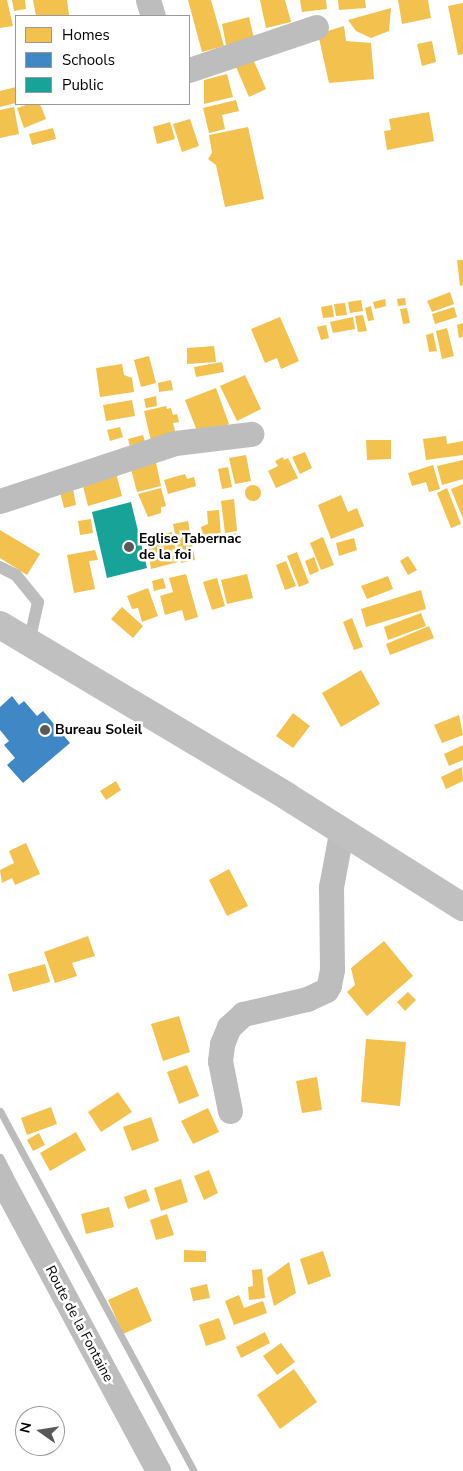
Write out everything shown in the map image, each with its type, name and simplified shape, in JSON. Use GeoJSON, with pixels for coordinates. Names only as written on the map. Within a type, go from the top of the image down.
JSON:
{"type":"FeatureCollection","features":[{"type":"Feature","properties":{"kind":"main road"},"geometry":{"type":"LineString","coordinates":[[0,625],[288,797],[341,833],[463,907]]}},
{"type":"Feature","properties":{"kind":"street"},"geometry":{"type":"LineString","coordinates":[[148,0],[153,15]]}},
{"type":"Feature","properties":{"kind":"street"},"geometry":{"type":"LineString","coordinates":[[190,70],[316,27]]}},
{"type":"Feature","properties":{"kind":"street"},"geometry":{"type":"LineString","coordinates":[[0,501],[175,444],[251,434]]}},
{"type":"Feature","properties":{"kind":"street"},"geometry":{"type":"LineString","coordinates":[[230,1110],[220,1061],[222,1044],[229,1027],[243,1014],[307,999],[326,990],[329,985],[332,976],[331,887],[341,833]]}},
{"type":"Feature","properties":{"kind":"street","name":"Route de la Fontaine"},"geometry":{"type":"LineString","coordinates":[[0,1176],[158,1471]]}},
{"type":"Feature","properties":{"kind":"lane"},"geometry":{"type":"LineString","coordinates":[[0,567],[16,575],[38,602],[29,643]]}},
{"type":"Feature","properties":{"kind":"building: Homes"},"geometry":{"type":"Polygon","coordinates":[[[0,0],[7,0],[13,26],[0,28],[0,0]]]}},
{"type":"Feature","properties":{"kind":"building: Homes"},"geometry":{"type":"Polygon","coordinates":[[[12,0],[25,0],[26,9],[14,11],[12,0]]]}},
{"type":"Feature","properties":{"kind":"building: Homes"},"geometry":{"type":"Polygon","coordinates":[[[33,0],[67,0],[69,15],[36,15],[33,0]]]}},
{"type":"Feature","properties":{"kind":"building: Homes"},"geometry":{"type":"Polygon","coordinates":[[[188,0],[211,0],[224,46],[202,52],[188,0]]]}},
{"type":"Feature","properties":{"kind":"building: Homes"},"geometry":{"type":"Polygon","coordinates":[[[260,0],[285,0],[291,22],[266,28],[260,0]]]}},
{"type":"Feature","properties":{"kind":"building: Homes"},"geometry":{"type":"Polygon","coordinates":[[[300,0],[326,0],[327,9],[302,12],[300,0]]]}},
{"type":"Feature","properties":{"kind":"building: Homes"},"geometry":{"type":"Polygon","coordinates":[[[338,0],[365,0],[366,8],[339,10],[338,0]]]}},
{"type":"Feature","properties":{"kind":"building: Homes"},"geometry":{"type":"Polygon","coordinates":[[[398,0],[428,0],[431,18],[402,24],[398,0]]]}},
{"type":"Feature","properties":{"kind":"building: Homes"},"geometry":{"type":"Polygon","coordinates":[[[463,3],[463,54],[458,55],[448,6],[463,3]]]}},
{"type":"Feature","properties":{"kind":"building: Homes"},"geometry":{"type":"Polygon","coordinates":[[[391,8],[389,31],[371,38],[356,31],[348,20],[391,8]]]}},
{"type":"Feature","properties":{"kind":"building: Homes"},"geometry":{"type":"Polygon","coordinates":[[[249,17],[255,43],[227,50],[222,24],[249,17]]]}},
{"type":"Feature","properties":{"kind":"building: Homes"},"geometry":{"type":"Polygon","coordinates":[[[344,26],[346,41],[371,43],[374,79],[329,83],[318,34],[344,26]]]}},
{"type":"Feature","properties":{"kind":"building: Homes"},"geometry":{"type":"Polygon","coordinates":[[[432,41],[436,62],[422,66],[417,44],[432,41]]]}},
{"type":"Feature","properties":{"kind":"building: Homes"},"geometry":{"type":"Polygon","coordinates":[[[253,59],[266,89],[249,97],[236,67],[253,59]]]}},
{"type":"Feature","properties":{"kind":"building: Homes"},"geometry":{"type":"Polygon","coordinates":[[[227,74],[233,97],[204,104],[204,80],[227,74]]]}},
{"type":"Feature","properties":{"kind":"building: Homes"},"geometry":{"type":"Polygon","coordinates":[[[15,87],[15,103],[0,107],[0,91],[15,87]]]}},
{"type":"Feature","properties":{"kind":"building: Homes"},"geometry":{"type":"Polygon","coordinates":[[[236,100],[239,111],[222,115],[225,129],[209,133],[203,108],[236,100]]]}},
{"type":"Feature","properties":{"kind":"building: Homes"},"geometry":{"type":"Polygon","coordinates":[[[26,105],[40,105],[46,119],[24,128],[17,108],[26,105]]]}},
{"type":"Feature","properties":{"kind":"building: Homes"},"geometry":{"type":"Polygon","coordinates":[[[14,107],[19,134],[0,138],[0,110],[14,107]]]}},
{"type":"Feature","properties":{"kind":"building: Homes"},"geometry":{"type":"Polygon","coordinates":[[[429,112],[434,141],[387,150],[384,131],[391,130],[389,119],[429,112]]]}},
{"type":"Feature","properties":{"kind":"building: Homes"},"geometry":{"type":"Polygon","coordinates":[[[190,119],[199,146],[182,152],[173,124],[190,119]]]}},
{"type":"Feature","properties":{"kind":"building: Homes"},"geometry":{"type":"Polygon","coordinates":[[[170,122],[175,139],[157,144],[153,127],[170,122]]]}},
{"type":"Feature","properties":{"kind":"building: Homes"},"geometry":{"type":"Polygon","coordinates":[[[248,127],[264,199],[225,207],[216,165],[208,159],[212,153],[209,135],[248,127]]]}},
{"type":"Feature","properties":{"kind":"building: Homes"},"geometry":{"type":"Polygon","coordinates":[[[53,128],[56,139],[32,145],[29,134],[53,128]]]}},
{"type":"Feature","properties":{"kind":"building: Homes"},"geometry":{"type":"Polygon","coordinates":[[[457,260],[463,260],[463,285],[460,286],[457,260]]]}},
{"type":"Feature","properties":{"kind":"building: Homes"},"geometry":{"type":"Polygon","coordinates":[[[450,292],[454,304],[432,312],[427,301],[450,292]]]}},
{"type":"Feature","properties":{"kind":"building: Homes"},"geometry":{"type":"Polygon","coordinates":[[[405,298],[406,305],[398,306],[397,299],[405,298]]]}},
{"type":"Feature","properties":{"kind":"building: Homes"},"geometry":{"type":"Polygon","coordinates":[[[385,299],[386,306],[375,309],[373,302],[385,299]]]}},
{"type":"Feature","properties":{"kind":"building: Homes"},"geometry":{"type":"Polygon","coordinates":[[[361,300],[363,311],[350,313],[348,302],[361,300]]]}},
{"type":"Feature","properties":{"kind":"building: Homes"},"geometry":{"type":"Polygon","coordinates":[[[345,303],[347,315],[336,316],[334,304],[345,303]]]}},
{"type":"Feature","properties":{"kind":"building: Homes"},"geometry":{"type":"Polygon","coordinates":[[[332,305],[334,317],[323,318],[321,307],[332,305]]]}},
{"type":"Feature","properties":{"kind":"building: Homes"},"geometry":{"type":"Polygon","coordinates":[[[371,306],[374,320],[368,321],[365,308],[371,306]]]}},
{"type":"Feature","properties":{"kind":"building: Homes"},"geometry":{"type":"Polygon","coordinates":[[[454,307],[457,317],[435,324],[432,314],[454,307]]]}},
{"type":"Feature","properties":{"kind":"building: Homes"},"geometry":{"type":"Polygon","coordinates":[[[407,308],[410,323],[403,324],[400,309],[407,308]]]}},
{"type":"Feature","properties":{"kind":"building: Homes"},"geometry":{"type":"Polygon","coordinates":[[[363,315],[367,331],[358,332],[355,316],[363,315]]]}},
{"type":"Feature","properties":{"kind":"building: Homes"},"geometry":{"type":"Polygon","coordinates":[[[280,317],[299,361],[281,369],[277,358],[265,363],[251,329],[280,317]]]}},
{"type":"Feature","properties":{"kind":"building: Homes"},"geometry":{"type":"Polygon","coordinates":[[[353,317],[355,329],[333,333],[330,322],[353,317]]]}},
{"type":"Feature","properties":{"kind":"building: Homes"},"geometry":{"type":"Polygon","coordinates":[[[463,323],[463,337],[459,338],[457,325],[463,323]]]}},
{"type":"Feature","properties":{"kind":"building: Homes"},"geometry":{"type":"Polygon","coordinates":[[[326,325],[329,338],[321,340],[317,327],[326,325]]]}},
{"type":"Feature","properties":{"kind":"building: Homes"},"geometry":{"type":"Polygon","coordinates":[[[447,328],[454,356],[442,359],[436,331],[447,328]]]}},
{"type":"Feature","properties":{"kind":"building: Homes"},"geometry":{"type":"Polygon","coordinates":[[[433,333],[437,351],[429,352],[426,335],[433,333]]]}},
{"type":"Feature","properties":{"kind":"building: Homes"},"geometry":{"type":"Polygon","coordinates":[[[214,346],[216,362],[187,364],[187,348],[214,346]]]}},
{"type":"Feature","properties":{"kind":"building: Homes"},"geometry":{"type":"Polygon","coordinates":[[[149,356],[156,383],[141,387],[134,360],[149,356]]]}},
{"type":"Feature","properties":{"kind":"building: Homes"},"geometry":{"type":"Polygon","coordinates":[[[222,362],[224,372],[196,377],[194,367],[222,362]]]}},
{"type":"Feature","properties":{"kind":"building: Homes"},"geometry":{"type":"Polygon","coordinates":[[[122,364],[124,375],[132,378],[134,392],[100,397],[96,368],[122,364]]]}},
{"type":"Feature","properties":{"kind":"building: Homes"},"geometry":{"type":"Polygon","coordinates":[[[245,375],[261,409],[237,421],[220,386],[245,375]]]}},
{"type":"Feature","properties":{"kind":"building: Homes"},"geometry":{"type":"Polygon","coordinates":[[[171,380],[173,390],[159,392],[158,383],[171,380]]]}},
{"type":"Feature","properties":{"kind":"building: Homes"},"geometry":{"type":"Polygon","coordinates":[[[216,388],[229,424],[199,436],[185,400],[216,388]]]}},
{"type":"Feature","properties":{"kind":"building: Homes"},"geometry":{"type":"Polygon","coordinates":[[[156,396],[157,406],[146,408],[144,399],[156,396]]]}},
{"type":"Feature","properties":{"kind":"building: Homes"},"geometry":{"type":"Polygon","coordinates":[[[132,400],[135,416],[106,421],[103,405],[132,400]]]}},
{"type":"Feature","properties":{"kind":"building: Homes"},"geometry":{"type":"Polygon","coordinates":[[[166,406],[167,409],[171,408],[173,415],[177,414],[179,422],[173,423],[177,439],[152,445],[144,411],[166,406]]]}},
{"type":"Feature","properties":{"kind":"building: Homes"},"geometry":{"type":"Polygon","coordinates":[[[120,427],[123,437],[110,441],[107,430],[120,427]]]}},
{"type":"Feature","properties":{"kind":"building: Homes"},"geometry":{"type":"Polygon","coordinates":[[[143,435],[146,446],[131,450],[128,439],[143,435]]]}},
{"type":"Feature","properties":{"kind":"building: Homes"},"geometry":{"type":"Polygon","coordinates":[[[446,436],[447,444],[463,441],[463,455],[426,460],[423,439],[446,436]]]}},
{"type":"Feature","properties":{"kind":"building: Homes"},"geometry":{"type":"Polygon","coordinates":[[[366,440],[391,440],[391,459],[367,460],[366,440]]]}},
{"type":"Feature","properties":{"kind":"building: Homes"},"geometry":{"type":"Polygon","coordinates":[[[305,452],[312,468],[300,474],[292,457],[305,452]]]}},
{"type":"Feature","properties":{"kind":"building: Homes"},"geometry":{"type":"Polygon","coordinates":[[[246,455],[251,481],[235,484],[229,458],[246,455]]]}},
{"type":"Feature","properties":{"kind":"building: Homes"},"geometry":{"type":"Polygon","coordinates":[[[283,457],[284,460],[288,458],[298,478],[276,488],[268,471],[278,466],[275,461],[283,457]]]}},
{"type":"Feature","properties":{"kind":"building: Homes"},"geometry":{"type":"Polygon","coordinates":[[[155,458],[161,486],[137,492],[130,465],[155,458]]]}},
{"type":"Feature","properties":{"kind":"building: Homes"},"geometry":{"type":"Polygon","coordinates":[[[463,460],[463,479],[442,485],[437,466],[463,460]]]}},
{"type":"Feature","properties":{"kind":"building: Homes"},"geometry":{"type":"Polygon","coordinates":[[[433,465],[440,489],[429,492],[426,482],[412,486],[408,473],[433,465]]]}},
{"type":"Feature","properties":{"kind":"building: Homes"},"geometry":{"type":"Polygon","coordinates":[[[228,467],[232,487],[222,489],[218,469],[228,467]]]}},
{"type":"Feature","properties":{"kind":"building: Homes"},"geometry":{"type":"Polygon","coordinates":[[[116,473],[122,496],[88,506],[82,482],[116,473]]]}},
{"type":"Feature","properties":{"kind":"building: Homes"},"geometry":{"type":"Polygon","coordinates":[[[185,474],[187,479],[194,477],[196,486],[168,494],[164,480],[185,474]]]}},
{"type":"Feature","properties":{"kind":"building: Homes"},"geometry":{"type":"Polygon","coordinates":[[[463,484],[463,519],[451,489],[463,484]]]}},
{"type":"Feature","properties":{"kind":"building: Homes"},"geometry":{"type":"Polygon","coordinates":[[[253,485],[261,493],[253,501],[245,493],[253,485]]]}},
{"type":"Feature","properties":{"kind":"building: Homes"},"geometry":{"type":"Polygon","coordinates":[[[161,488],[166,506],[161,507],[161,513],[148,517],[138,494],[161,488]]]}},
{"type":"Feature","properties":{"kind":"building: Homes"},"geometry":{"type":"Polygon","coordinates":[[[447,488],[461,524],[451,528],[437,493],[447,488]]]}},
{"type":"Feature","properties":{"kind":"building: Homes"},"geometry":{"type":"Polygon","coordinates":[[[73,489],[76,505],[64,508],[60,492],[73,489]]]}},
{"type":"Feature","properties":{"kind":"building: Homes"},"geometry":{"type":"Polygon","coordinates":[[[341,495],[348,512],[357,508],[364,526],[331,539],[318,505],[341,495]]]}},
{"type":"Feature","properties":{"kind":"building: Homes"},"geometry":{"type":"Polygon","coordinates":[[[234,499],[237,531],[225,533],[221,501],[234,499]]]}},
{"type":"Feature","properties":{"kind":"building: Homes"},"geometry":{"type":"Polygon","coordinates":[[[219,510],[221,536],[203,538],[201,527],[208,524],[207,511],[219,510]]]}},
{"type":"Feature","properties":{"kind":"building: Homes"},"geometry":{"type":"Polygon","coordinates":[[[91,519],[93,533],[80,535],[78,521],[91,519]]]}},
{"type":"Feature","properties":{"kind":"building: Homes"},"geometry":{"type":"Polygon","coordinates":[[[188,521],[195,560],[181,563],[173,524],[188,521]]]}},
{"type":"Feature","properties":{"kind":"building: Homes"},"geometry":{"type":"Polygon","coordinates":[[[0,530],[40,554],[27,575],[0,558],[0,530]]]}},
{"type":"Feature","properties":{"kind":"building: Homes"},"geometry":{"type":"Polygon","coordinates":[[[172,532],[178,562],[151,569],[146,538],[172,532]]]}},
{"type":"Feature","properties":{"kind":"building: Homes"},"geometry":{"type":"Polygon","coordinates":[[[236,533],[239,541],[229,544],[226,537],[236,533]]]}},
{"type":"Feature","properties":{"kind":"building: Homes"},"geometry":{"type":"Polygon","coordinates":[[[323,537],[334,565],[321,570],[310,543],[323,537]]]}},
{"type":"Feature","properties":{"kind":"building: Homes"},"geometry":{"type":"Polygon","coordinates":[[[354,538],[357,550],[339,556],[336,543],[354,538]]]}},
{"type":"Feature","properties":{"kind":"building: Homes"},"geometry":{"type":"Polygon","coordinates":[[[95,550],[98,560],[89,561],[95,589],[74,593],[67,555],[95,550]]]}},
{"type":"Feature","properties":{"kind":"building: Homes"},"geometry":{"type":"Polygon","coordinates":[[[297,552],[309,583],[299,587],[287,556],[297,552]]]}},
{"type":"Feature","properties":{"kind":"building: Homes"},"geometry":{"type":"Polygon","coordinates":[[[408,556],[417,570],[408,575],[400,561],[408,556]]]}},
{"type":"Feature","properties":{"kind":"building: Homes"},"geometry":{"type":"Polygon","coordinates":[[[314,557],[319,571],[310,575],[305,561],[314,557]]]}},
{"type":"Feature","properties":{"kind":"building: Homes"},"geometry":{"type":"Polygon","coordinates":[[[286,561],[296,586],[285,590],[276,565],[286,561]]]}},
{"type":"Feature","properties":{"kind":"building: Homes"},"geometry":{"type":"Polygon","coordinates":[[[186,574],[198,617],[185,621],[182,610],[165,615],[160,596],[173,592],[169,578],[186,574]]]}},
{"type":"Feature","properties":{"kind":"building: Homes"},"geometry":{"type":"Polygon","coordinates":[[[247,574],[253,598],[227,604],[221,580],[247,574]]]}},
{"type":"Feature","properties":{"kind":"building: Homes"},"geometry":{"type":"Polygon","coordinates":[[[388,576],[393,589],[367,599],[361,586],[388,576]]]}},
{"type":"Feature","properties":{"kind":"building: Homes"},"geometry":{"type":"Polygon","coordinates":[[[163,578],[166,588],[154,591],[152,581],[163,578]]]}},
{"type":"Feature","properties":{"kind":"building: Homes"},"geometry":{"type":"Polygon","coordinates":[[[217,578],[225,606],[212,610],[203,582],[217,578]]]}},
{"type":"Feature","properties":{"kind":"building: Homes"},"geometry":{"type":"Polygon","coordinates":[[[148,588],[158,616],[142,622],[138,608],[132,609],[127,596],[148,588]]]}},
{"type":"Feature","properties":{"kind":"building: Homes"},"geometry":{"type":"Polygon","coordinates":[[[421,590],[426,609],[366,627],[361,609],[421,590]]]}},
{"type":"Feature","properties":{"kind":"building: Homes"},"geometry":{"type":"Polygon","coordinates":[[[122,607],[143,626],[133,638],[111,619],[122,607]]]}},
{"type":"Feature","properties":{"kind":"building: Homes"},"geometry":{"type":"Polygon","coordinates":[[[421,613],[426,626],[388,640],[384,627],[421,613]]]}},
{"type":"Feature","properties":{"kind":"building: Homes"},"geometry":{"type":"Polygon","coordinates":[[[352,618],[363,647],[354,650],[343,622],[352,618]]]}},
{"type":"Feature","properties":{"kind":"building: Homes"},"geometry":{"type":"Polygon","coordinates":[[[429,626],[434,638],[390,655],[386,644],[429,626]]]}},
{"type":"Feature","properties":{"kind":"building: Homes"},"geometry":{"type":"Polygon","coordinates":[[[361,670],[380,704],[341,727],[322,693],[361,670]]]}},
{"type":"Feature","properties":{"kind":"building: Homes"},"geometry":{"type":"Polygon","coordinates":[[[293,713],[310,726],[293,748],[276,736],[293,713]]]}},
{"type":"Feature","properties":{"kind":"building: Homes"},"geometry":{"type":"Polygon","coordinates":[[[459,715],[463,735],[442,743],[434,725],[459,715]]]}},
{"type":"Feature","properties":{"kind":"building: Homes"},"geometry":{"type":"Polygon","coordinates":[[[463,745],[463,760],[449,766],[444,754],[463,745]]]}},
{"type":"Feature","properties":{"kind":"building: Homes"},"geometry":{"type":"Polygon","coordinates":[[[462,767],[463,781],[446,789],[441,777],[462,767]]]}},
{"type":"Feature","properties":{"kind":"building: Homes"},"geometry":{"type":"Polygon","coordinates":[[[116,781],[121,790],[106,800],[100,791],[116,781]]]}},
{"type":"Feature","properties":{"kind":"building: Homes"},"geometry":{"type":"Polygon","coordinates":[[[26,843],[40,874],[15,885],[12,878],[2,883],[0,870],[14,863],[9,851],[26,843]]]}},
{"type":"Feature","properties":{"kind":"building: Homes"},"geometry":{"type":"Polygon","coordinates":[[[229,869],[248,906],[227,916],[209,880],[229,869]]]}},
{"type":"Feature","properties":{"kind":"building: Homes"},"geometry":{"type":"Polygon","coordinates":[[[88,936],[95,956],[72,963],[77,976],[55,983],[44,952],[88,936]]]}},
{"type":"Feature","properties":{"kind":"building: Homes"},"geometry":{"type":"Polygon","coordinates":[[[384,941],[413,976],[367,1016],[347,992],[355,985],[351,968],[384,941]]]}},
{"type":"Feature","properties":{"kind":"building: Homes"},"geometry":{"type":"Polygon","coordinates":[[[45,964],[50,982],[13,992],[8,974],[45,964]]]}},
{"type":"Feature","properties":{"kind":"building: Homes"},"geometry":{"type":"Polygon","coordinates":[[[408,992],[416,1000],[405,1011],[397,1002],[408,992]]]}},
{"type":"Feature","properties":{"kind":"building: Homes"},"geometry":{"type":"Polygon","coordinates":[[[179,1016],[190,1052],[163,1061],[151,1024],[179,1016]]]}},
{"type":"Feature","properties":{"kind":"building: Homes"},"geometry":{"type":"Polygon","coordinates":[[[366,1039],[406,1042],[400,1106],[361,1102],[366,1039]]]}},
{"type":"Feature","properties":{"kind":"building: Homes"},"geometry":{"type":"Polygon","coordinates":[[[187,1065],[199,1096],[179,1104],[167,1072],[187,1065]]]}},
{"type":"Feature","properties":{"kind":"building: Homes"},"geometry":{"type":"Polygon","coordinates":[[[317,1077],[322,1110],[302,1113],[296,1081],[317,1077]]]}},
{"type":"Feature","properties":{"kind":"building: Homes"},"geometry":{"type":"Polygon","coordinates":[[[118,1092],[132,1112],[101,1132],[88,1112],[118,1092]]]}},
{"type":"Feature","properties":{"kind":"building: Homes"},"geometry":{"type":"Polygon","coordinates":[[[51,1107],[57,1124],[27,1135],[21,1118],[51,1107]]]}},
{"type":"Feature","properties":{"kind":"building: Homes"},"geometry":{"type":"Polygon","coordinates":[[[208,1108],[219,1132],[193,1144],[181,1121],[208,1108]]]}},
{"type":"Feature","properties":{"kind":"building: Homes"},"geometry":{"type":"Polygon","coordinates":[[[151,1117],[159,1141],[132,1151],[123,1127],[151,1117]]]}},
{"type":"Feature","properties":{"kind":"building: Homes"},"geometry":{"type":"Polygon","coordinates":[[[76,1132],[86,1150],[50,1171],[40,1153],[76,1132]]]}},
{"type":"Feature","properties":{"kind":"building: Homes"},"geometry":{"type":"Polygon","coordinates":[[[39,1133],[45,1145],[33,1151],[27,1140],[39,1133]]]}},
{"type":"Feature","properties":{"kind":"building: Homes"},"geometry":{"type":"Polygon","coordinates":[[[209,1170],[218,1193],[204,1200],[194,1176],[209,1170]]]}},
{"type":"Feature","properties":{"kind":"building: Homes"},"geometry":{"type":"Polygon","coordinates":[[[181,1179],[188,1202],[161,1211],[154,1188],[181,1179]]]}},
{"type":"Feature","properties":{"kind":"building: Homes"},"geometry":{"type":"Polygon","coordinates":[[[146,1189],[150,1201],[128,1209],[124,1197],[146,1189]]]}},
{"type":"Feature","properties":{"kind":"building: Homes"},"geometry":{"type":"Polygon","coordinates":[[[109,1207],[114,1227],[86,1234],[81,1214],[109,1207]]]}},
{"type":"Feature","properties":{"kind":"building: Homes"},"geometry":{"type":"Polygon","coordinates":[[[167,1214],[174,1235],[156,1240],[150,1220],[167,1214]]]}},
{"type":"Feature","properties":{"kind":"building: Homes"},"geometry":{"type":"Polygon","coordinates":[[[184,1250],[206,1251],[206,1262],[184,1262],[184,1250]]]}},
{"type":"Feature","properties":{"kind":"building: Homes"},"geometry":{"type":"Polygon","coordinates":[[[323,1251],[331,1276],[308,1285],[300,1259],[323,1251]]]}},
{"type":"Feature","properties":{"kind":"building: Homes"},"geometry":{"type":"Polygon","coordinates":[[[289,1262],[296,1293],[274,1306],[267,1278],[289,1262]]]}},
{"type":"Feature","properties":{"kind":"building: Homes"},"geometry":{"type":"Polygon","coordinates":[[[262,1269],[265,1298],[249,1300],[248,1287],[253,1286],[252,1270],[262,1269]]]}},
{"type":"Feature","properties":{"kind":"building: Homes"},"geometry":{"type":"Polygon","coordinates":[[[207,1284],[210,1298],[193,1301],[190,1288],[207,1284]]]}},
{"type":"Feature","properties":{"kind":"building: Homes"},"geometry":{"type":"Polygon","coordinates":[[[137,1287],[152,1321],[123,1334],[108,1300],[137,1287]]]}},
{"type":"Feature","properties":{"kind":"building: Homes"},"geometry":{"type":"Polygon","coordinates":[[[239,1295],[244,1308],[263,1301],[267,1313],[234,1325],[225,1301],[239,1295]]]}},
{"type":"Feature","properties":{"kind":"building: Homes"},"geometry":{"type":"Polygon","coordinates":[[[219,1318],[226,1339],[206,1346],[199,1325],[219,1318]]]}},
{"type":"Feature","properties":{"kind":"building: Homes"},"geometry":{"type":"Polygon","coordinates":[[[265,1332],[270,1343],[241,1358],[236,1347],[265,1332]]]}},
{"type":"Feature","properties":{"kind":"building: Homes"},"geometry":{"type":"Polygon","coordinates":[[[281,1343],[295,1362],[277,1375],[263,1356],[281,1343]]]}},
{"type":"Feature","properties":{"kind":"building: Homes"},"geometry":{"type":"Polygon","coordinates":[[[294,1369],[317,1402],[280,1429],[257,1395],[294,1369]]]}},
{"type":"Feature","properties":{"kind":"building: Schools"},"geometry":{"type":"Polygon","coordinates":[[[12,696],[19,705],[24,701],[37,716],[43,711],[70,743],[23,783],[7,765],[15,758],[4,745],[9,741],[0,730],[0,707],[12,696]]]}},
{"type":"Feature","properties":{"kind":"building: Public"},"geometry":{"type":"Polygon","coordinates":[[[131,502],[147,568],[107,578],[92,512],[131,502]]]}},
{"type":"Feature","properties":{"kind":"waterway"},"geometry":{"type":"LineString","coordinates":[[0,1111],[194,1471]]}},
{"type":"Feature","properties":{"kind":"waterway"},"geometry":{"type":"LineString","coordinates":[[0,1157],[9,1174]]}},
{"type":"Feature","properties":{"kind":"place","name":"Eglise Tabernac de la foi"},"geometry":{"type":"Point","coordinates":[129,547]}},
{"type":"Feature","properties":{"kind":"place","name":"Bureau Soleil"},"geometry":{"type":"Point","coordinates":[45,730]}}]}
